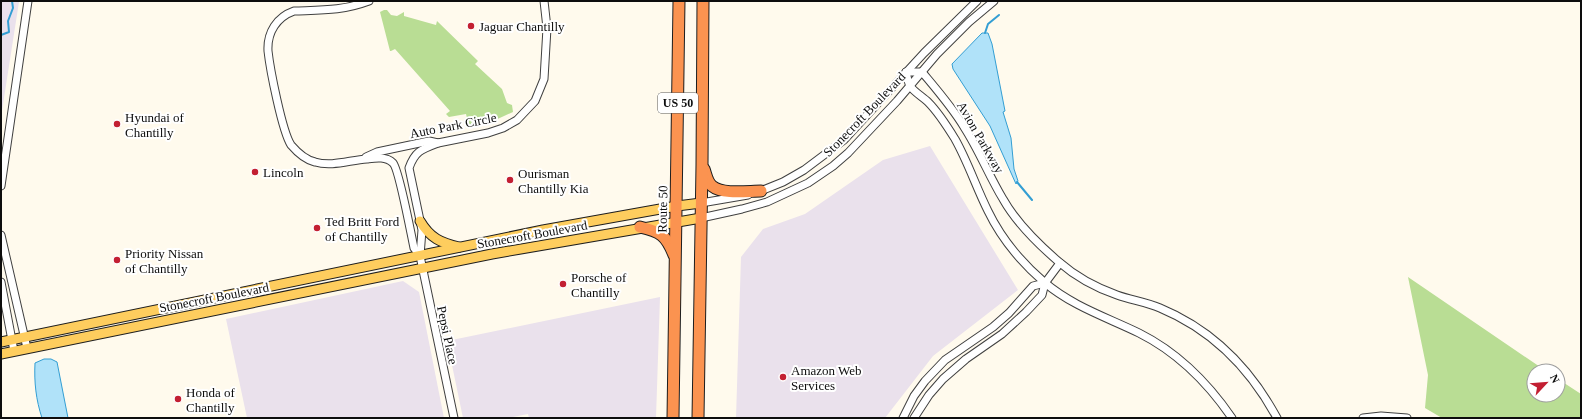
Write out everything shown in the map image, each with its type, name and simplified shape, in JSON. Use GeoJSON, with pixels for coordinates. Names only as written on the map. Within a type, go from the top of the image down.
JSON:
{"type":"FeatureCollection","features":[{"type":"Feature","properties":{"kind":"highway","name":"Route 50"},"geometry":{"type":"LineString","coordinates":[[673,418],[679,1]]}},
{"type":"Feature","properties":{"kind":"highway","name":"US 50"},"geometry":{"type":"LineString","coordinates":[[698,418],[703,1]]}},
{"type":"Feature","properties":{"kind":"highway"},"geometry":{"type":"LineString","coordinates":[[702,165],[711,185],[720,190],[739,192],[762,191]]}},
{"type":"Feature","properties":{"kind":"highway"},"geometry":{"type":"LineString","coordinates":[[640,227],[656,230],[665,236],[675,258]]}},
{"type":"Feature","properties":{"kind":"main road","name":"Stonecroft Boulevard"},"geometry":{"type":"LineString","coordinates":[[1,342],[462,248],[543,230],[701,203]]}},
{"type":"Feature","properties":{"kind":"main road","name":"Stonecroft Boulevard"},"geometry":{"type":"LineString","coordinates":[[1,354],[492,254],[640,227],[701,218]]}},
{"type":"Feature","properties":{"kind":"main road"},"geometry":{"type":"LineString","coordinates":[[420,221],[428,233],[436,240],[462,248]]}},
{"type":"Feature","properties":{"kind":"street"},"geometry":{"type":"LineString","coordinates":[[1,186],[28,1]]}},
{"type":"Feature","properties":{"kind":"street","name":"Auto Park Circle"},"geometry":{"type":"LineString","coordinates":[[370,1],[354,7],[339,10],[294,11],[288,14],[276,23],[272,29],[268,45],[269,56],[280,112],[290,144],[301,155],[316,162],[335,164],[379,157],[387,159],[395,166],[414,248],[420,256]]}},
{"type":"Feature","properties":{"kind":"street","name":"Auto Park Circle"},"geometry":{"type":"LineString","coordinates":[[360,159],[377,152],[429,141],[438,143],[503,128],[517,120],[535,100],[544,79],[546,67],[547,28],[544,1]]}},
{"type":"Feature","properties":{"kind":"street","name":"Stonecroft Boulevard"},"geometry":{"type":"LineString","coordinates":[[701,203],[738,198],[762,191],[783,182],[804,170],[841,143],[906,72],[977,1]]}},
{"type":"Feature","properties":{"kind":"street","name":"Stonecroft Boulevard"},"geometry":{"type":"LineString","coordinates":[[701,218],[768,202],[808,183],[848,153],[911,86],[951,40],[994,1]]}},
{"type":"Feature","properties":{"kind":"street"},"geometry":{"type":"LineString","coordinates":[[906,72],[922,72]]}},
{"type":"Feature","properties":{"kind":"street","name":"Avion Parkway"},"geometry":{"type":"LineString","coordinates":[[906,72],[911,86],[929,103],[948,128],[961,150],[987,210],[1005,239],[1022,260],[1045,283],[1074,303],[1141,334],[1172,354],[1204,382],[1232,418]]}},
{"type":"Feature","properties":{"kind":"street","name":"Avion Parkway"},"geometry":{"type":"LineString","coordinates":[[922,72],[950,105],[976,147],[993,181],[1017,220],[1037,242],[1072,272],[1102,288],[1117,295],[1160,308],[1197,327],[1224,348],[1245,370],[1263,394],[1277,418]]}},
{"type":"Feature","properties":{"kind":"street"},"geometry":{"type":"LineString","coordinates":[[420,256],[422,230],[410,168],[412,160],[418,151],[438,143]]}},
{"type":"Feature","properties":{"kind":"street"},"geometry":{"type":"LineString","coordinates":[[1,235],[27,348]]}},
{"type":"Feature","properties":{"kind":"street","name":"Pepsi Place"},"geometry":{"type":"LineString","coordinates":[[420,256],[454,418]]}},
{"type":"Feature","properties":{"kind":"street"},"geometry":{"type":"LineString","coordinates":[[914,418],[929,395],[942,379],[966,359],[992,342],[1017,321],[1042,295],[1045,283],[1060,263]]}},
{"type":"Feature","properties":{"kind":"street"},"geometry":{"type":"LineString","coordinates":[[1,282],[14,351]]}},
{"type":"Feature","properties":{"kind":"street"},"geometry":{"type":"LineString","coordinates":[[903,418],[914,396],[945,360],[993,327],[1009,313],[1033,286],[1045,283]]}},
{"type":"Feature","properties":{"kind":"street"},"geometry":{"type":"LineString","coordinates":[[1363,418],[1381,416],[1407,418]]}},
{"type":"Feature","properties":{"kind":"shaded area"},"geometry":{"type":"Polygon","coordinates":[[[1,1],[19,2],[1,117],[1,1]]]}},
{"type":"Feature","properties":{"kind":"shaded area","name":"Amazon Web Services"},"geometry":{"type":"Polygon","coordinates":[[[930,146],[1018,290],[933,356],[885,418],[736,418],[741,257],[763,229],[805,214],[883,160],[930,146]]]}},
{"type":"Feature","properties":{"kind":"shaded area"},"geometry":{"type":"Polygon","coordinates":[[[403,281],[419,292],[444,418],[247,418],[226,319],[403,281]]]}},
{"type":"Feature","properties":{"kind":"shaded area"},"geometry":{"type":"Polygon","coordinates":[[[660,297],[656,418],[529,418],[528,414],[508,418],[463,418],[447,341],[660,297]]]}},
{"type":"Feature","properties":{"kind":"green space"},"geometry":{"type":"Polygon","coordinates":[[[387,10],[391,15],[397,16],[404,12],[404,16],[436,25],[437,21],[478,61],[475,64],[502,89],[507,103],[512,105],[513,112],[491,122],[481,122],[476,126],[469,126],[466,114],[449,117],[446,114],[450,111],[395,49],[390,51],[380,12],[387,10]]]}},
{"type":"Feature","properties":{"kind":"green space"},"geometry":{"type":"Polygon","coordinates":[[[1408,277],[1534,363],[1526,363],[1526,403],[1566,403],[1566,384],[1581,394],[1581,418],[1442,418],[1425,408],[1428,375],[1408,277]]]}},
{"type":"Feature","properties":{"kind":"water"},"geometry":{"type":"Polygon","coordinates":[[[982,33],[988,33],[992,44],[1005,111],[1003,112],[1011,138],[1014,169],[1018,181],[1016,184],[990,126],[953,69],[952,64],[982,33]]]}},
{"type":"Feature","properties":{"kind":"water"},"geometry":{"type":"Polygon","coordinates":[[[44,359],[51,359],[57,362],[68,418],[42,418],[36,391],[35,363],[44,359]]]}},
{"type":"Feature","properties":{"kind":"waterway"},"geometry":{"type":"LineString","coordinates":[[1,35],[9,32],[8,21],[13,8],[12,1]]}},
{"type":"Feature","properties":{"kind":"waterway"},"geometry":{"type":"LineString","coordinates":[[985,33],[988,24],[999,15]]}},
{"type":"Feature","properties":{"kind":"waterway"},"geometry":{"type":"LineString","coordinates":[[1017,182],[1032,200]]}},
{"type":"Feature","properties":{"kind":"place","name":"Jaguar Chantilly"},"geometry":{"type":"Point","coordinates":[471,26]}},
{"type":"Feature","properties":{"kind":"place","name":"Hyundai of Chantilly"},"geometry":{"type":"Point","coordinates":[117,124]}},
{"type":"Feature","properties":{"kind":"place","name":"Lincoln"},"geometry":{"type":"Point","coordinates":[255,172]}},
{"type":"Feature","properties":{"kind":"place","name":"Ourisman Chantilly Kia"},"geometry":{"type":"Point","coordinates":[510,180]}},
{"type":"Feature","properties":{"kind":"place","name":"Ted Britt Ford of Chantilly"},"geometry":{"type":"Point","coordinates":[317,228]}},
{"type":"Feature","properties":{"kind":"place","name":"Priority Nissan of Chantilly"},"geometry":{"type":"Point","coordinates":[117,260]}},
{"type":"Feature","properties":{"kind":"place","name":"Porsche of Chantilly"},"geometry":{"type":"Point","coordinates":[563,284]}},
{"type":"Feature","properties":{"kind":"place","name":"Amazon Web Services"},"geometry":{"type":"Point","coordinates":[783,377]}},
{"type":"Feature","properties":{"kind":"place","name":"Honda of Chantilly"},"geometry":{"type":"Point","coordinates":[178,399]}}]}
